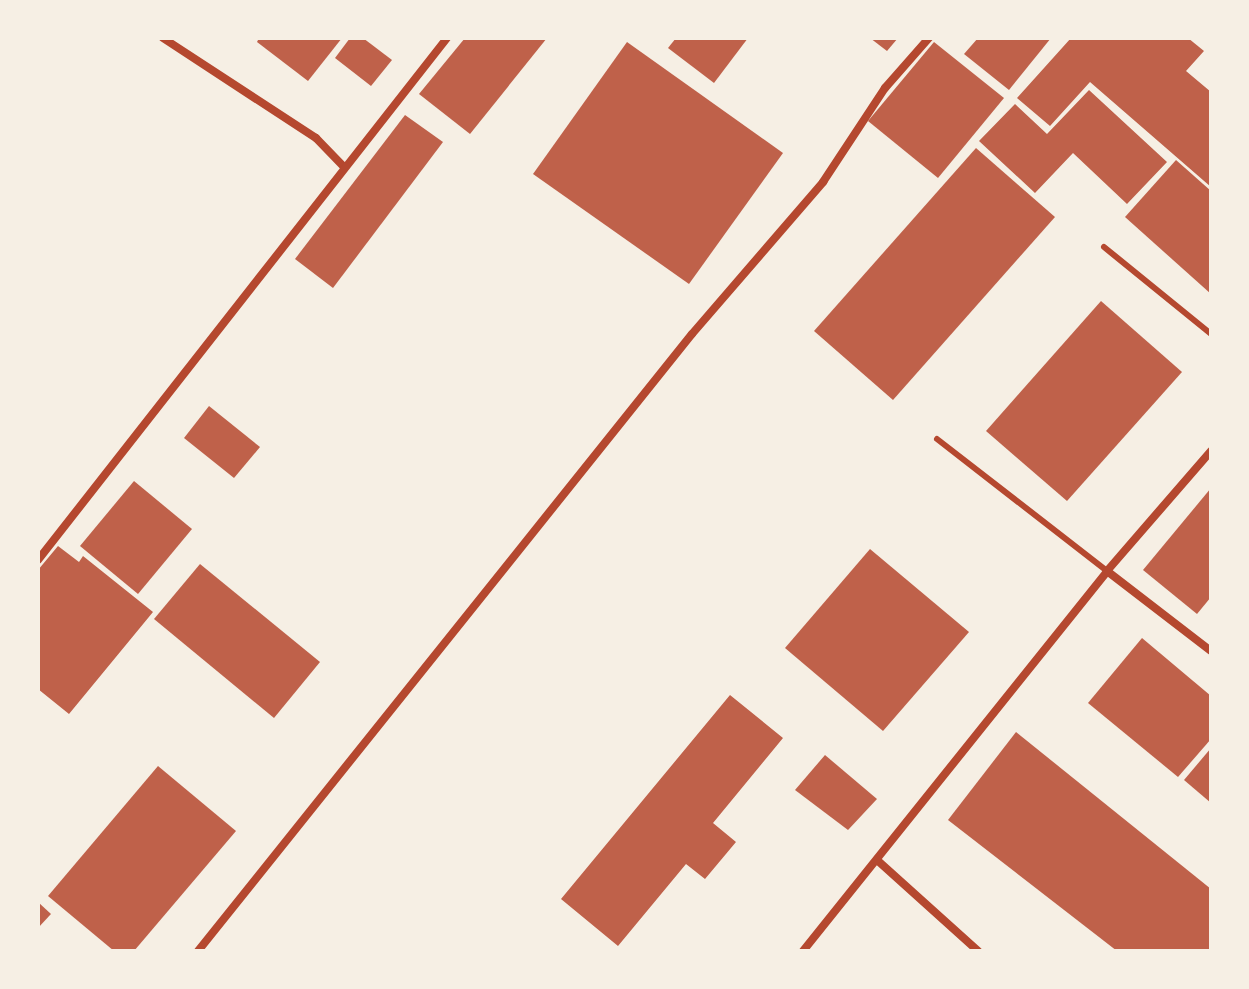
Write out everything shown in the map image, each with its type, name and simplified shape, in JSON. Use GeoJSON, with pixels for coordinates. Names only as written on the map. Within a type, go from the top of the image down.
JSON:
{"type":"FeatureCollection","features":[{"type":"Feature","properties":{"kind":"street"},"geometry":{"type":"LineString","coordinates":[[163,38],[316,138],[344,167]]}},
{"type":"Feature","properties":{"kind":"street"},"geometry":{"type":"LineString","coordinates":[[38,560],[447,38]]}},
{"type":"Feature","properties":{"kind":"street"},"geometry":{"type":"LineString","coordinates":[[198,951],[692,334],[823,182],[885,88],[929,38]]}},
{"type":"Feature","properties":{"kind":"street"},"geometry":{"type":"LineString","coordinates":[[803,951],[1107,571],[1211,451]]}},
{"type":"Feature","properties":{"kind":"street"},"geometry":{"type":"LineString","coordinates":[[1107,571],[1211,651]]}},
{"type":"Feature","properties":{"kind":"street"},"geometry":{"type":"LineString","coordinates":[[877,860],[978,951]]}},
{"type":"Feature","properties":{"kind":"lane"},"geometry":{"type":"LineString","coordinates":[[1104,247],[1211,334]]}},
{"type":"Feature","properties":{"kind":"lane"},"geometry":{"type":"LineString","coordinates":[[937,439],[1107,571]]}},
{"type":"Feature","properties":{"kind":"building"},"geometry":{"type":"Polygon","coordinates":[[[259,38],[342,38],[308,81],[257,42],[259,38]]]}},
{"type":"Feature","properties":{"kind":"building"},"geometry":{"type":"Polygon","coordinates":[[[350,38],[363,38],[392,60],[371,86],[335,58],[350,38]]]}},
{"type":"Feature","properties":{"kind":"building"},"geometry":{"type":"Polygon","coordinates":[[[465,38],[547,38],[470,134],[419,94],[465,38]]]}},
{"type":"Feature","properties":{"kind":"building"},"geometry":{"type":"Polygon","coordinates":[[[676,38],[748,38],[714,83],[668,48],[676,38]]]}},
{"type":"Feature","properties":{"kind":"building"},"geometry":{"type":"Polygon","coordinates":[[[870,38],[898,38],[887,51],[870,38]]]}},
{"type":"Feature","properties":{"kind":"building"},"geometry":{"type":"Polygon","coordinates":[[[978,38],[1051,38],[1009,90],[964,54],[978,38]]]}},
{"type":"Feature","properties":{"kind":"building"},"geometry":{"type":"Polygon","coordinates":[[[1071,38],[1188,38],[1204,51],[1186,71],[1211,92],[1211,187],[1090,82],[1050,126],[1017,98],[1071,38]]]}},
{"type":"Feature","properties":{"kind":"building"},"geometry":{"type":"Polygon","coordinates":[[[627,42],[783,153],[689,284],[533,174],[627,42]]]}},
{"type":"Feature","properties":{"kind":"building"},"geometry":{"type":"Polygon","coordinates":[[[934,42],[1004,98],[938,178],[868,121],[934,42]]]}},
{"type":"Feature","properties":{"kind":"building"},"geometry":{"type":"Polygon","coordinates":[[[1089,90],[1167,162],[1127,204],[1073,153],[1035,193],[979,141],[1015,104],[1047,134],[1089,90]]]}},
{"type":"Feature","properties":{"kind":"building"},"geometry":{"type":"Polygon","coordinates":[[[405,115],[443,142],[333,288],[295,259],[405,115]]]}},
{"type":"Feature","properties":{"kind":"building"},"geometry":{"type":"Polygon","coordinates":[[[976,148],[1055,217],[893,400],[814,331],[976,148]]]}},
{"type":"Feature","properties":{"kind":"building"},"geometry":{"type":"Polygon","coordinates":[[[1176,160],[1211,191],[1211,294],[1125,217],[1176,160]]]}},
{"type":"Feature","properties":{"kind":"building"},"geometry":{"type":"Polygon","coordinates":[[[1101,301],[1182,372],[1067,501],[986,431],[1101,301]]]}},
{"type":"Feature","properties":{"kind":"building"},"geometry":{"type":"Polygon","coordinates":[[[209,406],[260,447],[234,478],[184,438],[209,406]]]}},
{"type":"Feature","properties":{"kind":"building"},"geometry":{"type":"Polygon","coordinates":[[[134,481],[192,529],[138,594],[80,546],[134,481]]]}},
{"type":"Feature","properties":{"kind":"building"},"geometry":{"type":"Polygon","coordinates":[[[1211,488],[1211,597],[1197,614],[1143,570],[1211,488]]]}},
{"type":"Feature","properties":{"kind":"building"},"geometry":{"type":"Polygon","coordinates":[[[58,546],[79,562],[83,556],[153,612],[69,714],[38,689],[38,570],[58,546]]]}},
{"type":"Feature","properties":{"kind":"building"},"geometry":{"type":"Polygon","coordinates":[[[870,549],[969,632],[883,731],[785,648],[870,549]]]}},
{"type":"Feature","properties":{"kind":"building"},"geometry":{"type":"Polygon","coordinates":[[[200,564],[320,662],[274,718],[154,619],[200,564]]]}},
{"type":"Feature","properties":{"kind":"building"},"geometry":{"type":"Polygon","coordinates":[[[1142,638],[1211,696],[1211,739],[1178,777],[1088,703],[1142,638]]]}},
{"type":"Feature","properties":{"kind":"building"},"geometry":{"type":"Polygon","coordinates":[[[730,695],[783,738],[713,823],[736,842],[705,879],[686,864],[618,946],[561,899],[730,695]]]}},
{"type":"Feature","properties":{"kind":"building"},"geometry":{"type":"Polygon","coordinates":[[[1016,732],[1211,889],[1211,951],[1117,951],[948,820],[1016,732]]]}},
{"type":"Feature","properties":{"kind":"building"},"geometry":{"type":"Polygon","coordinates":[[[1211,748],[1211,803],[1184,780],[1211,748]]]}},
{"type":"Feature","properties":{"kind":"building"},"geometry":{"type":"Polygon","coordinates":[[[825,755],[877,799],[848,830],[795,790],[825,755]]]}},
{"type":"Feature","properties":{"kind":"building"},"geometry":{"type":"Polygon","coordinates":[[[158,766],[236,831],[134,951],[114,951],[48,896],[158,766]]]}},
{"type":"Feature","properties":{"kind":"building"},"geometry":{"type":"Polygon","coordinates":[[[38,902],[51,914],[38,928],[38,902]]]}}]}
